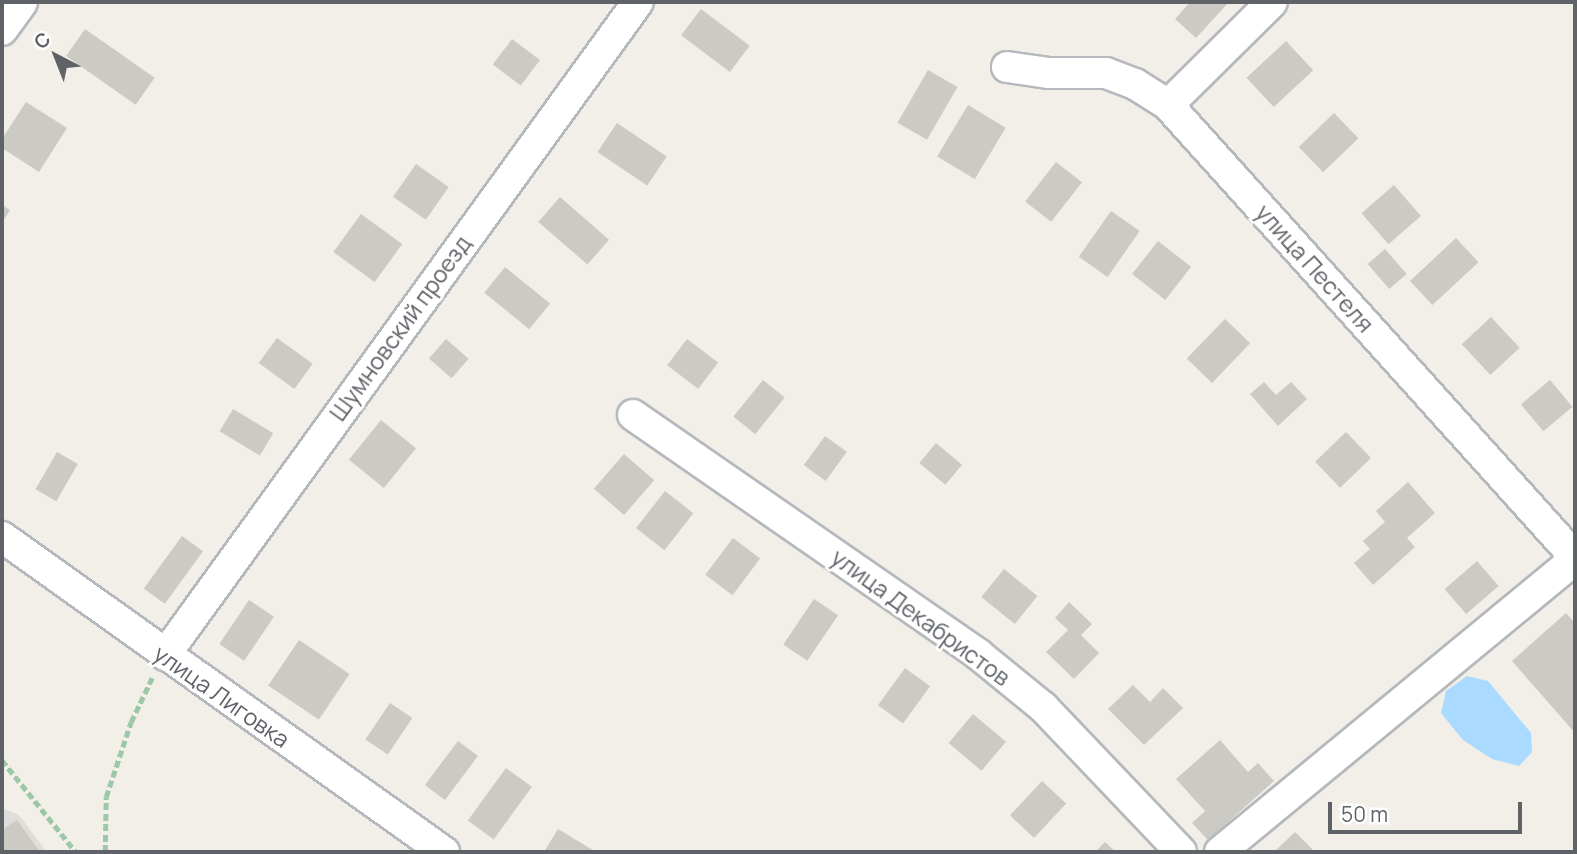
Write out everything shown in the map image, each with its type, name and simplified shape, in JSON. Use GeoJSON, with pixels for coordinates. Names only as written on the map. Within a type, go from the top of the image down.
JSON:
{"type":"FeatureCollection","features":[{"type":"Feature","properties":{"kind":"street"},"geometry":{"type":"LineString","coordinates":[[2,30],[22,2]]}},
{"type":"Feature","properties":{"kind":"street","name":"Шумновский проезд"},"geometry":{"type":"LineString","coordinates":[[164,655],[638,2]]}},
{"type":"Feature","properties":{"kind":"street"},"geometry":{"type":"LineString","coordinates":[[1168,105],[1272,2]]}},
{"type":"Feature","properties":{"kind":"street","name":"улица Пестеля"},"geometry":{"type":"LineString","coordinates":[[1007,67],[1048,73],[1106,73],[1135,83],[1168,105],[1575,558]]}},
{"type":"Feature","properties":{"kind":"street","name":"улица Декабристов"},"geometry":{"type":"LineString","coordinates":[[633,415],[978,654],[1043,706],[1181,852]]}},
{"type":"Feature","properties":{"kind":"street","name":"улица Лиговка"},"geometry":{"type":"LineString","coordinates":[[2,537],[444,852]]}},
{"type":"Feature","properties":{"kind":"street"},"geometry":{"type":"LineString","coordinates":[[1220,852],[1575,558]]}},
{"type":"Feature","properties":{"kind":"path"},"geometry":{"type":"LineString","coordinates":[[105,852],[106,797],[131,722],[164,655]]}},
{"type":"Feature","properties":{"kind":"path"},"geometry":{"type":"LineString","coordinates":[[2,760],[76,852]]}},
{"type":"Feature","properties":{"kind":"shaded area"},"geometry":{"type":"Polygon","coordinates":[[[2,808],[19,815],[47,852],[2,852],[2,808]]]}},
{"type":"Feature","properties":{"kind":"water"},"geometry":{"type":"Polygon","coordinates":[[[1467,676],[1488,681],[1531,733],[1532,752],[1519,766],[1492,759],[1463,740],[1441,713],[1446,691],[1467,676]]]}},
{"type":"Feature","properties":{"kind":"building"},"geometry":{"type":"Polygon","coordinates":[[[1190,2],[1229,2],[1196,38],[1175,19],[1190,2]]]}},
{"type":"Feature","properties":{"kind":"building"},"geometry":{"type":"Polygon","coordinates":[[[701,9],[750,46],[730,72],[681,35],[701,9]]]}},
{"type":"Feature","properties":{"kind":"building"},"geometry":{"type":"Polygon","coordinates":[[[85,29],[155,78],[136,105],[66,56],[85,29]]]}},
{"type":"Feature","properties":{"kind":"building"},"geometry":{"type":"Polygon","coordinates":[[[512,39],[540,60],[521,86],[493,65],[512,39]]]}},
{"type":"Feature","properties":{"kind":"building"},"geometry":{"type":"Polygon","coordinates":[[[1286,41],[1313,70],[1274,107],[1247,78],[1286,41]]]}},
{"type":"Feature","properties":{"kind":"building"},"geometry":{"type":"Polygon","coordinates":[[[928,70],[957,87],[927,140],[898,123],[928,70]]]}},
{"type":"Feature","properties":{"kind":"building"},"geometry":{"type":"Polygon","coordinates":[[[26,102],[67,128],[39,172],[2,148],[2,139],[26,102]]]}},
{"type":"Feature","properties":{"kind":"building"},"geometry":{"type":"Polygon","coordinates":[[[968,105],[1006,128],[975,179],[937,156],[968,105]]]}},
{"type":"Feature","properties":{"kind":"building"},"geometry":{"type":"Polygon","coordinates":[[[1334,113],[1358,138],[1323,172],[1299,147],[1334,113]]]}},
{"type":"Feature","properties":{"kind":"building"},"geometry":{"type":"Polygon","coordinates":[[[617,123],[667,157],[647,186],[597,152],[617,123]]]}},
{"type":"Feature","properties":{"kind":"building"},"geometry":{"type":"Polygon","coordinates":[[[1056,162],[1082,182],[1051,222],[1025,201],[1056,162]]]}},
{"type":"Feature","properties":{"kind":"building"},"geometry":{"type":"Polygon","coordinates":[[[416,164],[449,187],[426,220],[393,197],[416,164]]]}},
{"type":"Feature","properties":{"kind":"building"},"geometry":{"type":"Polygon","coordinates":[[[1394,185],[1421,216],[1388,244],[1362,213],[1394,185]]]}},
{"type":"Feature","properties":{"kind":"building"},"geometry":{"type":"Polygon","coordinates":[[[560,197],[609,240],[587,265],[538,222],[560,197]]]}},
{"type":"Feature","properties":{"kind":"building"},"geometry":{"type":"Polygon","coordinates":[[[2,205],[10,210],[2,223],[2,205]]]}},
{"type":"Feature","properties":{"kind":"building"},"geometry":{"type":"Polygon","coordinates":[[[1111,211],[1140,231],[1108,277],[1079,257],[1111,211]]]}},
{"type":"Feature","properties":{"kind":"building"},"geometry":{"type":"Polygon","coordinates":[[[361,214],[402,244],[375,282],[333,252],[361,214]]]}},
{"type":"Feature","properties":{"kind":"building"},"geometry":{"type":"Polygon","coordinates":[[[1456,238],[1479,262],[1432,305],[1410,281],[1456,238]]]}},
{"type":"Feature","properties":{"kind":"building"},"geometry":{"type":"Polygon","coordinates":[[[1158,241],[1191,267],[1165,300],[1132,274],[1158,241]]]}},
{"type":"Feature","properties":{"kind":"building"},"geometry":{"type":"Polygon","coordinates":[[[1385,249],[1407,274],[1389,289],[1368,264],[1385,249]]]}},
{"type":"Feature","properties":{"kind":"building"},"geometry":{"type":"Polygon","coordinates":[[[505,267],[550,304],[529,329],[484,293],[505,267]]]}},
{"type":"Feature","properties":{"kind":"building"},"geometry":{"type":"Polygon","coordinates":[[[1491,317],[1520,348],[1490,375],[1462,344],[1491,317]]]}},
{"type":"Feature","properties":{"kind":"building"},"geometry":{"type":"Polygon","coordinates":[[[1225,319],[1250,343],[1212,383],[1187,359],[1225,319]]]}},
{"type":"Feature","properties":{"kind":"building"},"geometry":{"type":"Polygon","coordinates":[[[277,338],[313,364],[294,389],[259,363],[277,338]]]}},
{"type":"Feature","properties":{"kind":"building"},"geometry":{"type":"Polygon","coordinates":[[[446,339],[469,359],[452,378],[429,359],[446,339]]]}},
{"type":"Feature","properties":{"kind":"building"},"geometry":{"type":"Polygon","coordinates":[[[687,339],[718,362],[698,389],[667,365],[687,339]]]}},
{"type":"Feature","properties":{"kind":"building"},"geometry":{"type":"Polygon","coordinates":[[[763,380],[785,398],[755,434],[733,417],[763,380]]]}},
{"type":"Feature","properties":{"kind":"building"},"geometry":{"type":"Polygon","coordinates":[[[1550,380],[1572,407],[1543,431],[1521,404],[1550,380]]]}},
{"type":"Feature","properties":{"kind":"building"},"geometry":{"type":"Polygon","coordinates":[[[1264,382],[1276,395],[1291,382],[1307,399],[1278,426],[1250,394],[1264,382]]]}},
{"type":"Feature","properties":{"kind":"building"},"geometry":{"type":"Polygon","coordinates":[[[233,409],[273,433],[260,455],[220,431],[233,409]]]}},
{"type":"Feature","properties":{"kind":"building"},"geometry":{"type":"Polygon","coordinates":[[[381,420],[416,448],[384,488],[349,460],[381,420]]]}},
{"type":"Feature","properties":{"kind":"building"},"geometry":{"type":"Polygon","coordinates":[[[1346,432],[1371,458],[1340,488],[1315,462],[1346,432]]]}},
{"type":"Feature","properties":{"kind":"building"},"geometry":{"type":"Polygon","coordinates":[[[825,436],[847,452],[826,481],[804,465],[825,436]]]}},
{"type":"Feature","properties":{"kind":"building"},"geometry":{"type":"Polygon","coordinates":[[[936,443],[962,465],[945,485],[919,463],[936,443]]]}},
{"type":"Feature","properties":{"kind":"building"},"geometry":{"type":"Polygon","coordinates":[[[57,452],[78,464],[56,501],[36,489],[57,452]]]}},
{"type":"Feature","properties":{"kind":"building"},"geometry":{"type":"Polygon","coordinates":[[[624,454],[654,480],[624,515],[594,489],[624,454]]]}},
{"type":"Feature","properties":{"kind":"building"},"geometry":{"type":"Polygon","coordinates":[[[1408,482],[1435,513],[1407,538],[1415,547],[1373,585],[1354,563],[1370,549],[1363,541],[1385,522],[1376,511],[1408,482]]]}},
{"type":"Feature","properties":{"kind":"building"},"geometry":{"type":"Polygon","coordinates":[[[665,491],[693,513],[664,550],[636,528],[665,491]]]}},
{"type":"Feature","properties":{"kind":"building"},"geometry":{"type":"Polygon","coordinates":[[[182,536],[203,551],[165,604],[144,589],[182,536]]]}},
{"type":"Feature","properties":{"kind":"building"},"geometry":{"type":"Polygon","coordinates":[[[733,538],[760,558],[732,595],[705,575],[733,538]]]}},
{"type":"Feature","properties":{"kind":"building"},"geometry":{"type":"Polygon","coordinates":[[[1477,561],[1499,586],[1466,614],[1445,589],[1477,561]]]}},
{"type":"Feature","properties":{"kind":"building"},"geometry":{"type":"Polygon","coordinates":[[[1004,569],[1037,596],[1015,624],[981,597],[1004,569]]]}},
{"type":"Feature","properties":{"kind":"building"},"geometry":{"type":"Polygon","coordinates":[[[814,599],[838,615],[807,661],[783,645],[814,599]]]}},
{"type":"Feature","properties":{"kind":"building"},"geometry":{"type":"Polygon","coordinates":[[[249,600],[274,617],[244,661],[219,644],[249,600]]]}},
{"type":"Feature","properties":{"kind":"building"},"geometry":{"type":"Polygon","coordinates":[[[1069,602],[1092,624],[1081,635],[1099,653],[1074,679],[1046,652],[1068,630],[1055,618],[1069,602]]]}},
{"type":"Feature","properties":{"kind":"building"},"geometry":{"type":"Polygon","coordinates":[[[1566,613],[1575,623],[1575,733],[1512,661],[1566,613]]]}},
{"type":"Feature","properties":{"kind":"building"},"geometry":{"type":"Polygon","coordinates":[[[299,640],[350,674],[319,720],[268,686],[299,640]]]}},
{"type":"Feature","properties":{"kind":"building"},"geometry":{"type":"Polygon","coordinates":[[[905,668],[930,686],[903,723],[878,705],[905,668]]]}},
{"type":"Feature","properties":{"kind":"building"},"geometry":{"type":"Polygon","coordinates":[[[1133,685],[1150,702],[1163,688],[1183,708],[1144,745],[1108,709],[1133,685]]]}},
{"type":"Feature","properties":{"kind":"building"},"geometry":{"type":"Polygon","coordinates":[[[390,703],[412,718],[388,755],[365,739],[390,703]]]}},
{"type":"Feature","properties":{"kind":"building"},"geometry":{"type":"Polygon","coordinates":[[[973,714],[1006,742],[982,771],[949,743],[973,714]]]}},
{"type":"Feature","properties":{"kind":"building"},"geometry":{"type":"Polygon","coordinates":[[[1220,740],[1248,772],[1258,763],[1274,781],[1208,840],[1192,823],[1205,811],[1176,779],[1220,740]]]}},
{"type":"Feature","properties":{"kind":"building"},"geometry":{"type":"Polygon","coordinates":[[[458,741],[478,756],[445,800],[425,785],[458,741]]]}},
{"type":"Feature","properties":{"kind":"building"},"geometry":{"type":"Polygon","coordinates":[[[506,768],[532,787],[494,839],[468,821],[506,768]]]}},
{"type":"Feature","properties":{"kind":"building"},"geometry":{"type":"Polygon","coordinates":[[[1042,781],[1066,804],[1034,838],[1010,815],[1042,781]]]}},
{"type":"Feature","properties":{"kind":"building"},"geometry":{"type":"Polygon","coordinates":[[[17,820],[40,852],[2,852],[2,830],[17,820]]]}},
{"type":"Feature","properties":{"kind":"building"},"geometry":{"type":"Polygon","coordinates":[[[558,829],[596,852],[545,850],[558,829]]]}},
{"type":"Feature","properties":{"kind":"building"},"geometry":{"type":"Polygon","coordinates":[[[1295,832],[1315,852],[1274,852],[1295,832]]]}},
{"type":"Feature","properties":{"kind":"building"},"geometry":{"type":"Polygon","coordinates":[[[1105,842],[1116,852],[1095,852],[1105,842]]]}}]}
